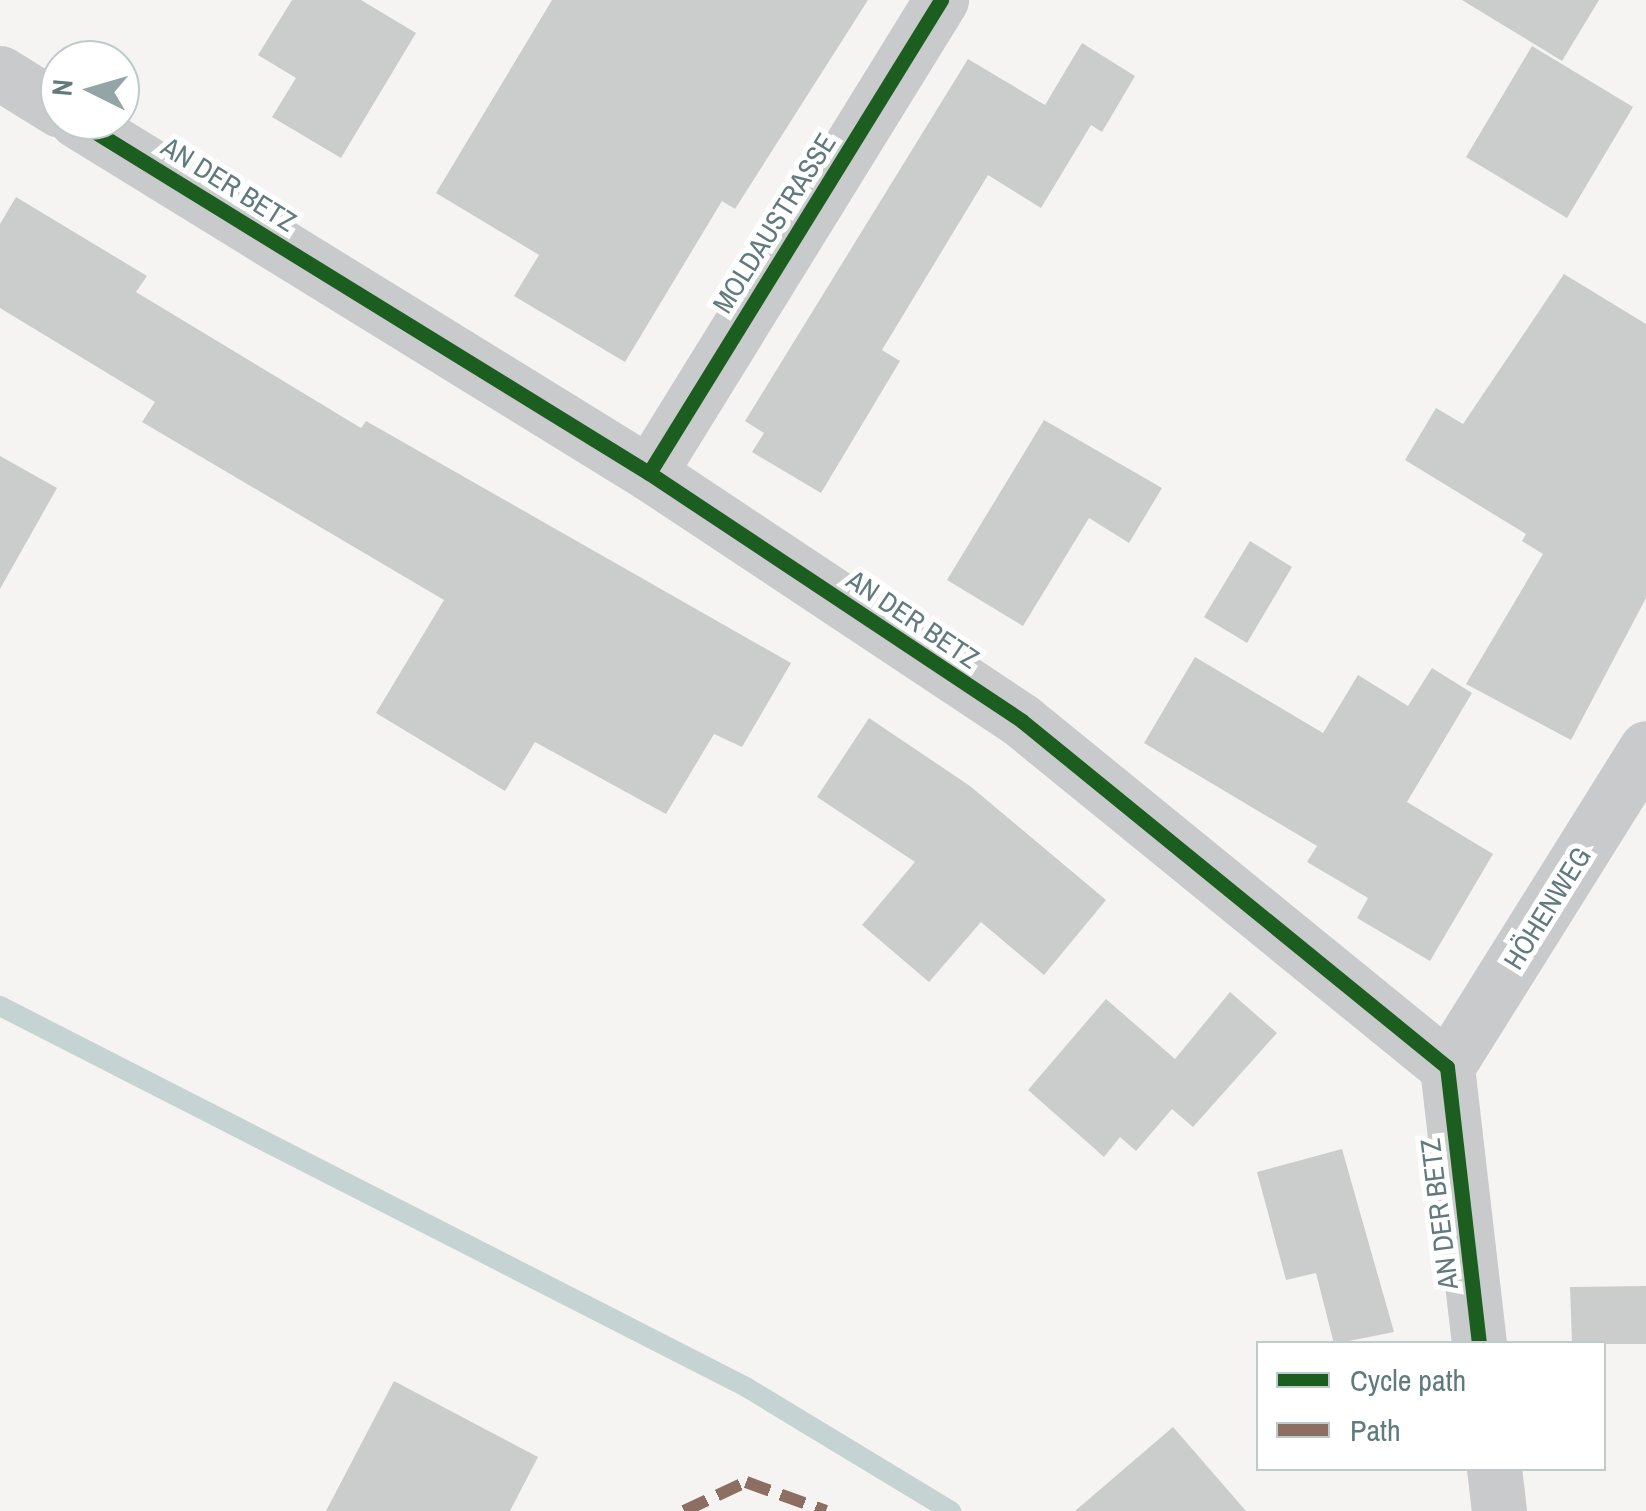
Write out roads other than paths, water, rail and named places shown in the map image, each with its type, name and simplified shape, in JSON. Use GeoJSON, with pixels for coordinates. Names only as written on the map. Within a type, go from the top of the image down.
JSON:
{"type":"FeatureCollection","features":[{"type":"Feature","properties":{"kind":"street","name":"MOLDAUSTRASSE"},"geometry":{"type":"LineString","coordinates":[[649,473],[941,0]]}},
{"type":"Feature","properties":{"kind":"street"},"geometry":{"type":"LineString","coordinates":[[0,73],[40,98]]}},
{"type":"Feature","properties":{"kind":"street","name":"AN DER BETZ"},"geometry":{"type":"LineString","coordinates":[[108,140],[649,473],[1022,721],[1447,1068],[1480,1341]]}},
{"type":"Feature","properties":{"kind":"street","name":"HÖHENWEG"},"geometry":{"type":"LineString","coordinates":[[1447,1068],[1646,748]]}},
{"type":"Feature","properties":{"kind":"street"},"geometry":{"type":"LineString","coordinates":[[1494,1471],[1499,1511]]}},
{"type":"Feature","properties":{"kind":"waterway"},"geometry":{"type":"LineString","coordinates":[[0,1006],[746,1387],[951,1511]]}}]}
